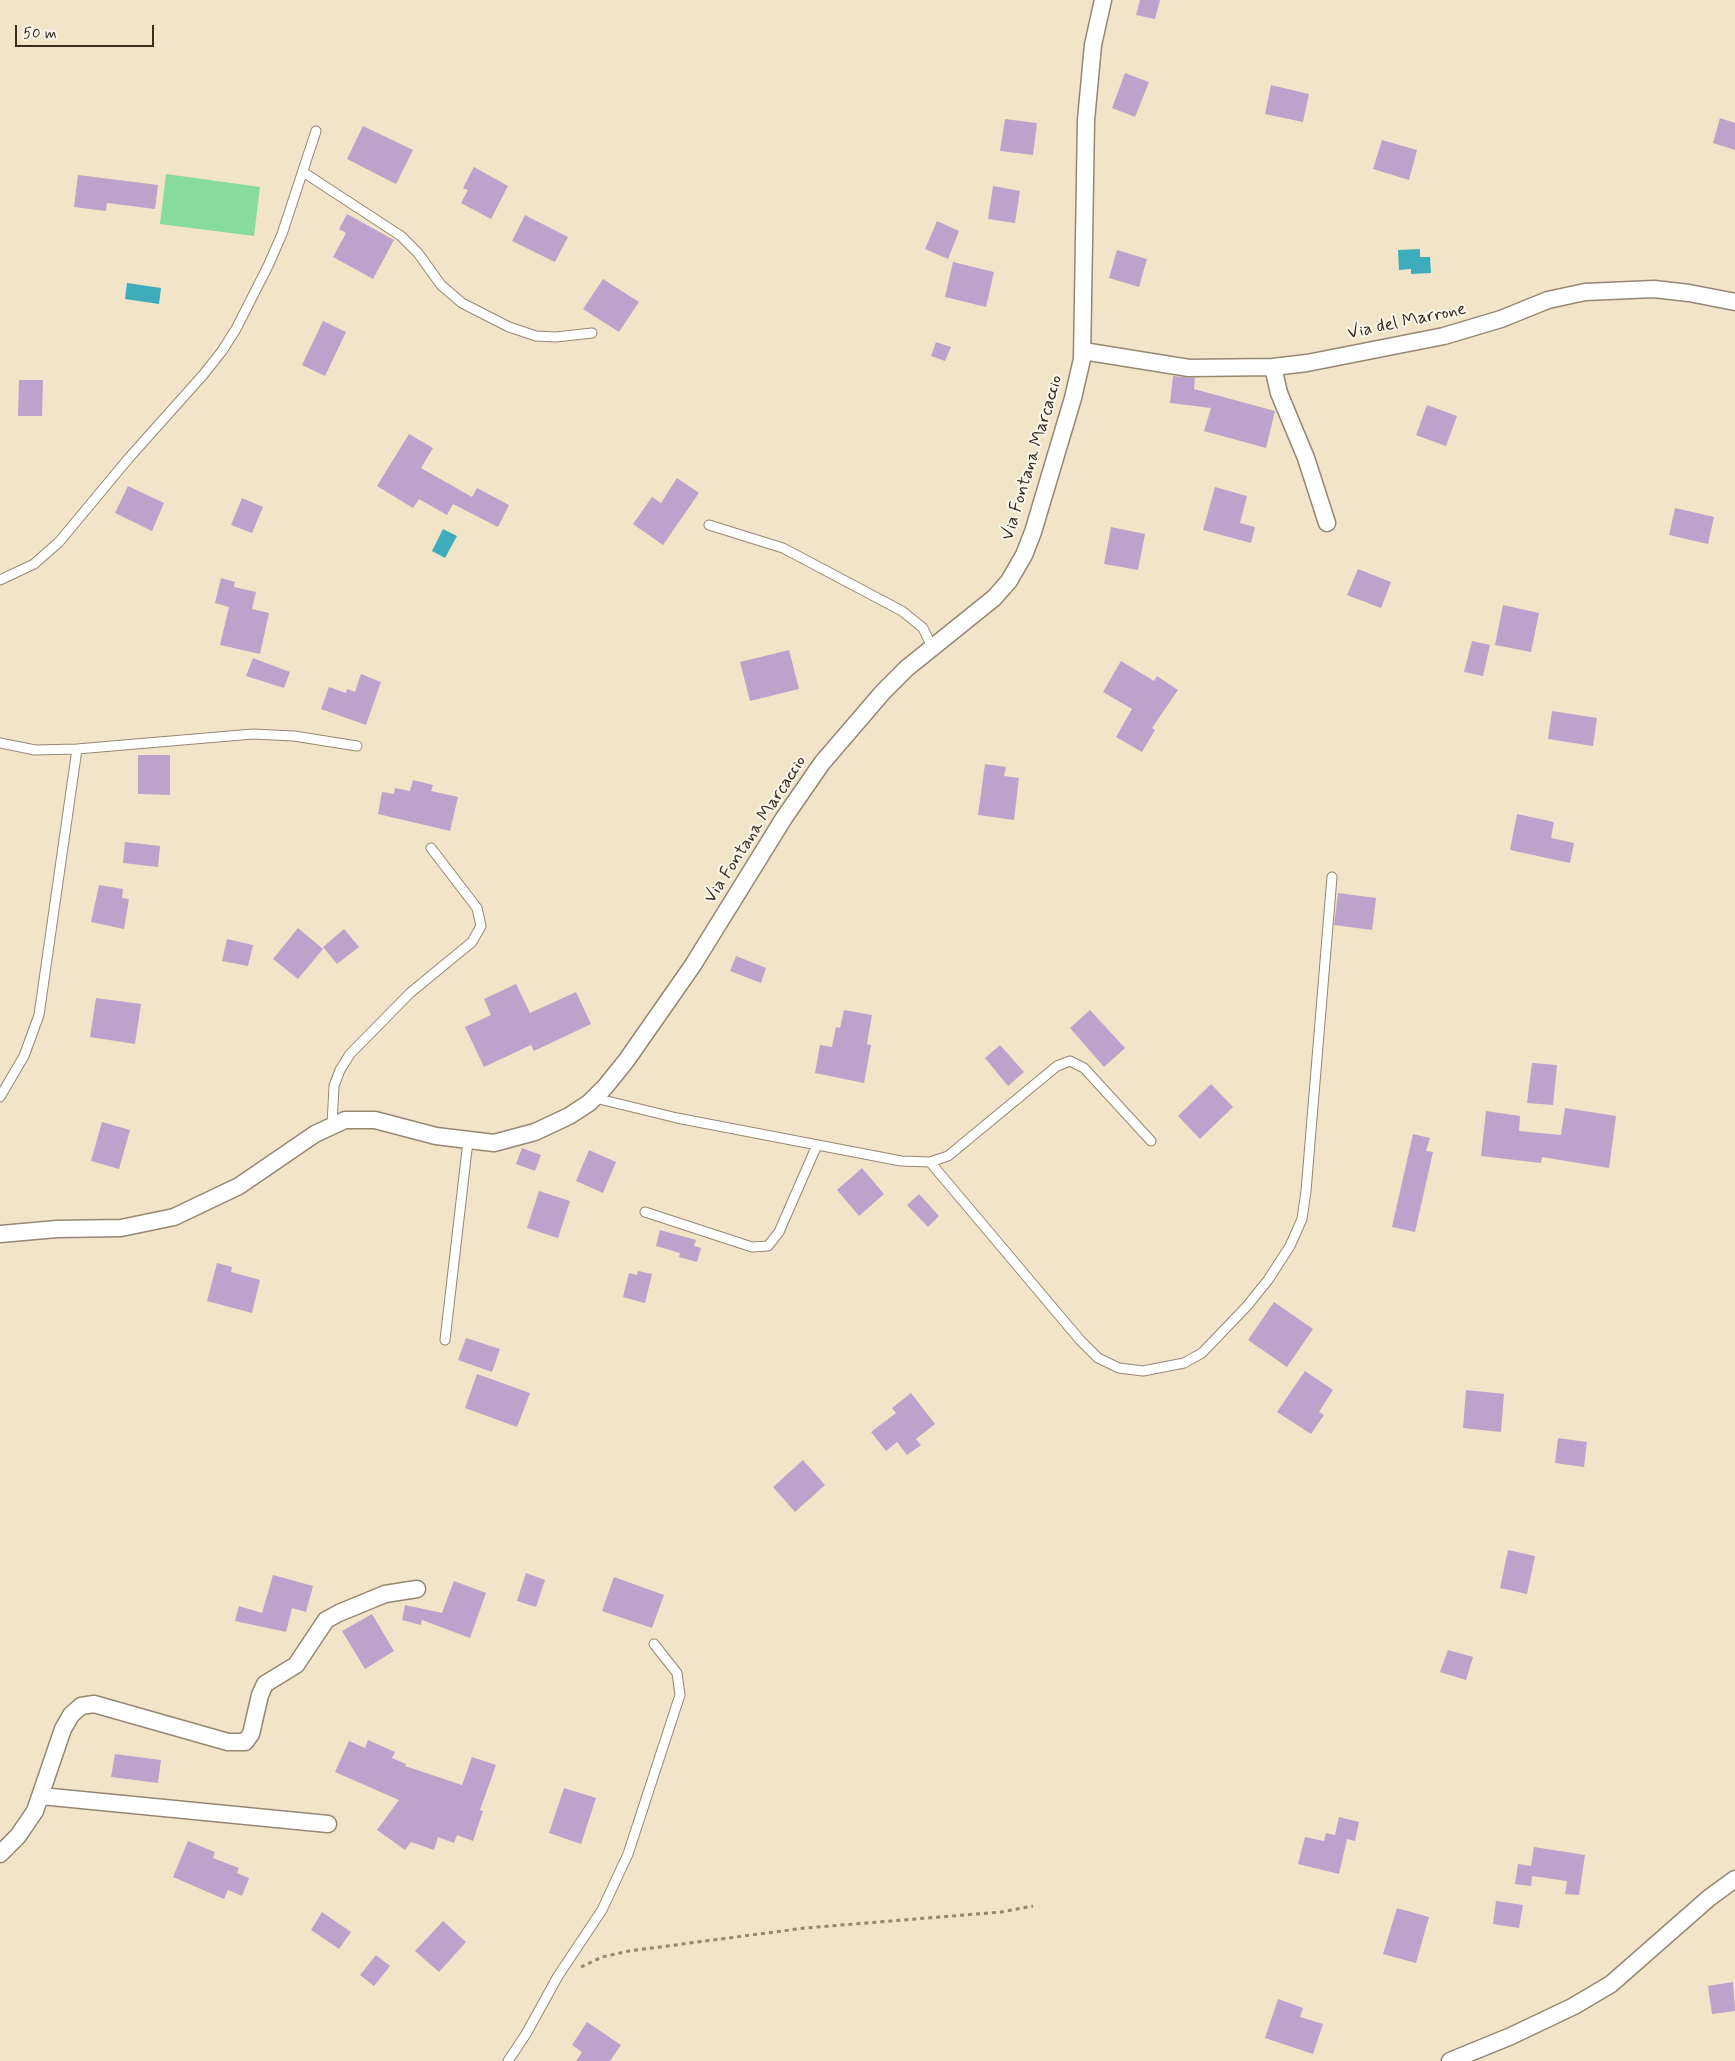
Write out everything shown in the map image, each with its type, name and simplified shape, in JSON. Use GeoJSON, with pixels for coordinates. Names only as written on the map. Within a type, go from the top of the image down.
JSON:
{"type":"FeatureCollection","features":[{"type":"Feature","properties":{"kind":"street","name":"Via Fontana Marcaccio"},"geometry":{"type":"LineString","coordinates":[[0,1234],[57,1229],[121,1228],[174,1217],[239,1186],[264,1171],[301,1142],[332,1125],[355,1119],[375,1120],[422,1133],[468,1141],[494,1142],[526,1135],[569,1116],[595,1098],[620,1069],[693,965],[788,812],[822,763],[883,692],[932,647],[988,604],[1009,581],[1024,555],[1035,526],[1073,398],[1083,351],[1086,120],[1093,45],[1103,0]]}},
{"type":"Feature","properties":{"kind":"street","name":"Via del Marrone"},"geometry":{"type":"LineString","coordinates":[[1083,351],[1181,368],[1273,367],[1308,364],[1444,336],[1490,323],[1548,300],[1594,291],[1654,289],[1689,293],[1735,302]]}},
{"type":"Feature","properties":{"kind":"street"},"geometry":{"type":"LineString","coordinates":[[1273,367],[1280,393],[1308,463],[1327,523]]}},
{"type":"Feature","properties":{"kind":"street"},"geometry":{"type":"LineString","coordinates":[[0,1854],[28,1822],[41,1796],[63,1729],[71,1716],[81,1706],[94,1704],[228,1742],[245,1742],[251,1734],[260,1696],[265,1684],[296,1666],[326,1620],[338,1613],[385,1594],[398,1590],[417,1589]]}},
{"type":"Feature","properties":{"kind":"street"},"geometry":{"type":"LineString","coordinates":[[41,1796],[328,1824]]}},
{"type":"Feature","properties":{"kind":"street"},"geometry":{"type":"LineString","coordinates":[[1450,2061],[1528,2028],[1606,1988],[1710,1898],[1735,1879]]}},
{"type":"Feature","properties":{"kind":"lane"},"geometry":{"type":"LineString","coordinates":[[0,580],[34,564],[59,542],[135,451],[213,363],[236,329],[268,266],[316,131]]}},
{"type":"Feature","properties":{"kind":"lane"},"geometry":{"type":"LineString","coordinates":[[303,172],[401,236],[418,253],[441,285],[462,303],[509,326],[536,336],[556,337],[592,333]]}},
{"type":"Feature","properties":{"kind":"lane"},"geometry":{"type":"LineString","coordinates":[[709,525],[778,546],[902,611],[922,628],[932,647]]}},
{"type":"Feature","properties":{"kind":"lane"},"geometry":{"type":"LineString","coordinates":[[0,743],[24,749],[77,750],[252,734],[294,736],[357,746]]}},
{"type":"Feature","properties":{"kind":"lane"},"geometry":{"type":"LineString","coordinates":[[0,1097],[24,1056],[40,1015],[77,750]]}},
{"type":"Feature","properties":{"kind":"lane"},"geometry":{"type":"LineString","coordinates":[[332,1125],[334,1086],[340,1070],[350,1054],[410,993],[472,942],[481,926],[477,908],[431,848]]}},
{"type":"Feature","properties":{"kind":"lane"},"geometry":{"type":"LineString","coordinates":[[930,1162],[1080,1340],[1098,1358],[1119,1368],[1143,1371],[1184,1363],[1202,1353],[1268,1280],[1286,1255],[1302,1219],[1306,1191],[1332,877]]}},
{"type":"Feature","properties":{"kind":"lane"},"geometry":{"type":"LineString","coordinates":[[595,1098],[677,1118],[901,1161],[930,1162],[948,1156],[1057,1066],[1065,1062],[1076,1062],[1084,1068],[1151,1141]]}},
{"type":"Feature","properties":{"kind":"lane"},"geometry":{"type":"LineString","coordinates":[[445,1340],[468,1141]]}},
{"type":"Feature","properties":{"kind":"lane"},"geometry":{"type":"LineString","coordinates":[[646,1212],[752,1246],[768,1246],[779,1232],[817,1144]]}},
{"type":"Feature","properties":{"kind":"lane"},"geometry":{"type":"LineString","coordinates":[[508,2061],[526,2034],[558,1976],[602,1910],[628,1854],[680,1695],[677,1673],[654,1644]]}},
{"type":"Feature","properties":{"kind":"path"},"geometry":{"type":"LineString","coordinates":[[576,1970],[602,1958],[629,1952],[805,1928],[1001,1912],[1033,1906]]}},
{"type":"Feature","properties":{"kind":"green space"},"geometry":{"type":"Polygon","coordinates":[[[166,174],[260,187],[254,236],[160,224],[166,174]]]}},
{"type":"Feature","properties":{"kind":"water"},"geometry":{"type":"Polygon","coordinates":[[[1420,249],[1420,257],[1430,257],[1431,273],[1411,274],[1411,269],[1399,270],[1398,250],[1420,249]]]}},
{"type":"Feature","properties":{"kind":"water"},"geometry":{"type":"Polygon","coordinates":[[[127,283],[161,288],[159,304],[125,299],[127,283]]]}},
{"type":"Feature","properties":{"kind":"water"},"geometry":{"type":"Polygon","coordinates":[[[443,529],[457,536],[445,558],[432,551],[443,529]]]}},
{"type":"Feature","properties":{"kind":"building"},"geometry":{"type":"Polygon","coordinates":[[[1140,0],[1160,0],[1155,19],[1136,15],[1140,0]]]}},
{"type":"Feature","properties":{"kind":"building"},"geometry":{"type":"Polygon","coordinates":[[[1125,73],[1149,82],[1135,117],[1112,108],[1125,73]]]}},
{"type":"Feature","properties":{"kind":"building"},"geometry":{"type":"Polygon","coordinates":[[[1271,85],[1309,94],[1303,122],[1265,114],[1271,85]]]}},
{"type":"Feature","properties":{"kind":"building"},"geometry":{"type":"Polygon","coordinates":[[[1720,118],[1735,123],[1735,150],[1713,143],[1720,118]]]}},
{"type":"Feature","properties":{"kind":"building"},"geometry":{"type":"Polygon","coordinates":[[[1005,119],[1037,123],[1033,155],[1000,151],[1005,119]]]}},
{"type":"Feature","properties":{"kind":"building"},"geometry":{"type":"Polygon","coordinates":[[[363,126],[413,150],[396,184],[347,159],[363,126]]]}},
{"type":"Feature","properties":{"kind":"building"},"geometry":{"type":"Polygon","coordinates":[[[1382,140],[1417,150],[1409,180],[1373,169],[1382,140]]]}},
{"type":"Feature","properties":{"kind":"building"},"geometry":{"type":"Polygon","coordinates":[[[474,167],[508,186],[491,219],[461,203],[468,190],[463,188],[474,167]]]}},
{"type":"Feature","properties":{"kind":"building"},"geometry":{"type":"Polygon","coordinates":[[[78,175],[158,185],[155,209],[107,203],[106,211],[74,207],[78,175]]]}},
{"type":"Feature","properties":{"kind":"building"},"geometry":{"type":"Polygon","coordinates":[[[993,186],[1020,191],[1015,223],[988,219],[993,186]]]}},
{"type":"Feature","properties":{"kind":"building"},"geometry":{"type":"Polygon","coordinates":[[[347,214],[394,240],[373,279],[333,257],[346,233],[339,229],[347,214]]]}},
{"type":"Feature","properties":{"kind":"building"},"geometry":{"type":"Polygon","coordinates":[[[525,215],[568,237],[555,262],[512,241],[525,215]]]}},
{"type":"Feature","properties":{"kind":"building"},"geometry":{"type":"Polygon","coordinates":[[[937,221],[959,231],[948,259],[925,249],[937,221]]]}},
{"type":"Feature","properties":{"kind":"building"},"geometry":{"type":"Polygon","coordinates":[[[1117,250],[1147,259],[1139,287],[1109,278],[1117,250]]]}},
{"type":"Feature","properties":{"kind":"building"},"geometry":{"type":"Polygon","coordinates":[[[953,262],[994,272],[986,307],[945,297],[953,262]]]}},
{"type":"Feature","properties":{"kind":"building"},"geometry":{"type":"Polygon","coordinates":[[[603,279],[639,302],[619,332],[583,309],[603,279]]]}},
{"type":"Feature","properties":{"kind":"building"},"geometry":{"type":"Polygon","coordinates":[[[323,321],[346,332],[325,376],[302,365],[323,321]]]}},
{"type":"Feature","properties":{"kind":"building"},"geometry":{"type":"Polygon","coordinates":[[[936,342],[951,347],[945,361],[931,356],[936,342]]]}},
{"type":"Feature","properties":{"kind":"building"},"geometry":{"type":"Polygon","coordinates":[[[1173,376],[1195,378],[1194,389],[1275,411],[1266,448],[1204,431],[1211,408],[1170,403],[1173,376]]]}},
{"type":"Feature","properties":{"kind":"building"},"geometry":{"type":"Polygon","coordinates":[[[19,380],[43,380],[42,416],[18,416],[19,380]]]}},
{"type":"Feature","properties":{"kind":"building"},"geometry":{"type":"Polygon","coordinates":[[[1427,405],[1457,416],[1446,446],[1416,435],[1427,405]]]}},
{"type":"Feature","properties":{"kind":"building"},"geometry":{"type":"Polygon","coordinates":[[[409,434],[433,448],[421,468],[472,497],[477,488],[509,505],[498,527],[453,504],[447,515],[419,499],[413,508],[377,486],[409,434]]]}},
{"type":"Feature","properties":{"kind":"building"},"geometry":{"type":"Polygon","coordinates":[[[677,478],[699,493],[663,545],[633,524],[652,497],[661,503],[677,478]]]}},
{"type":"Feature","properties":{"kind":"building"},"geometry":{"type":"Polygon","coordinates":[[[128,486],[164,503],[152,531],[115,513],[128,486]]]}},
{"type":"Feature","properties":{"kind":"building"},"geometry":{"type":"Polygon","coordinates":[[[1215,487],[1247,496],[1240,523],[1255,527],[1251,543],[1203,530],[1215,487]]]}},
{"type":"Feature","properties":{"kind":"building"},"geometry":{"type":"Polygon","coordinates":[[[242,498],[263,507],[252,533],[231,525],[242,498]]]}},
{"type":"Feature","properties":{"kind":"building"},"geometry":{"type":"Polygon","coordinates":[[[1675,508],[1714,517],[1708,544],[1669,535],[1675,508]]]}},
{"type":"Feature","properties":{"kind":"building"},"geometry":{"type":"Polygon","coordinates":[[[1111,527],[1145,534],[1138,570],[1104,564],[1111,527]]]}},
{"type":"Feature","properties":{"kind":"building"},"geometry":{"type":"Polygon","coordinates":[[[1358,569],[1391,582],[1381,608],[1347,595],[1358,569]]]}},
{"type":"Feature","properties":{"kind":"building"},"geometry":{"type":"Polygon","coordinates":[[[221,578],[235,582],[234,587],[256,592],[252,609],[269,613],[260,654],[220,645],[229,607],[215,603],[221,578]]]}},
{"type":"Feature","properties":{"kind":"building"},"geometry":{"type":"Polygon","coordinates":[[[1503,605],[1539,613],[1531,652],[1495,645],[1503,605]]]}},
{"type":"Feature","properties":{"kind":"building"},"geometry":{"type":"Polygon","coordinates":[[[1472,641],[1490,645],[1483,676],[1464,672],[1472,641]]]}},
{"type":"Feature","properties":{"kind":"building"},"geometry":{"type":"Polygon","coordinates":[[[789,650],[799,689],[750,701],[740,662],[789,650]]]}},
{"type":"Feature","properties":{"kind":"building"},"geometry":{"type":"Polygon","coordinates":[[[253,658],[290,672],[284,688],[246,676],[253,658]]]}},
{"type":"Feature","properties":{"kind":"building"},"geometry":{"type":"Polygon","coordinates":[[[1121,661],[1154,681],[1157,676],[1178,690],[1152,728],[1155,730],[1142,752],[1116,737],[1132,709],[1103,692],[1121,661]]]}},
{"type":"Feature","properties":{"kind":"building"},"geometry":{"type":"Polygon","coordinates":[[[361,674],[381,682],[366,725],[321,709],[329,687],[346,693],[347,689],[355,692],[361,674]]]}},
{"type":"Feature","properties":{"kind":"building"},"geometry":{"type":"Polygon","coordinates":[[[1552,711],[1597,718],[1593,746],[1548,739],[1552,711]]]}},
{"type":"Feature","properties":{"kind":"building"},"geometry":{"type":"Polygon","coordinates":[[[138,755],[170,755],[170,795],[138,794],[138,755]]]}},
{"type":"Feature","properties":{"kind":"building"},"geometry":{"type":"Polygon","coordinates":[[[985,764],[1006,767],[1004,776],[1019,778],[1014,820],[978,815],[985,764]]]}},
{"type":"Feature","properties":{"kind":"building"},"geometry":{"type":"Polygon","coordinates":[[[413,780],[433,785],[431,791],[458,797],[450,831],[378,814],[382,792],[394,794],[395,788],[410,791],[413,780]]]}},
{"type":"Feature","properties":{"kind":"building"},"geometry":{"type":"Polygon","coordinates":[[[1517,814],[1554,822],[1551,838],[1574,843],[1570,863],[1510,850],[1517,814]]]}},
{"type":"Feature","properties":{"kind":"building"},"geometry":{"type":"Polygon","coordinates":[[[125,842],[160,846],[158,867],[123,863],[125,842]]]}},
{"type":"Feature","properties":{"kind":"building"},"geometry":{"type":"Polygon","coordinates":[[[99,885],[123,889],[122,898],[129,899],[124,929],[91,922],[99,885]]]}},
{"type":"Feature","properties":{"kind":"building"},"geometry":{"type":"Polygon","coordinates":[[[1338,893],[1376,898],[1372,930],[1334,925],[1338,893]]]}},
{"type":"Feature","properties":{"kind":"building"},"geometry":{"type":"Polygon","coordinates":[[[298,928],[323,949],[298,979],[273,959],[298,928]]]}},
{"type":"Feature","properties":{"kind":"building"},"geometry":{"type":"Polygon","coordinates":[[[344,929],[359,947],[337,964],[323,947],[344,929]]]}},
{"type":"Feature","properties":{"kind":"building"},"geometry":{"type":"Polygon","coordinates":[[[227,939],[253,945],[248,966],[222,961],[227,939]]]}},
{"type":"Feature","properties":{"kind":"building"},"geometry":{"type":"Polygon","coordinates":[[[736,956],[766,968],[761,983],[730,971],[736,956]]]}},
{"type":"Feature","properties":{"kind":"building"},"geometry":{"type":"Polygon","coordinates":[[[516,984],[530,1013],[576,992],[591,1024],[534,1051],[531,1045],[484,1067],[465,1027],[491,1015],[484,999],[516,984]]]}},
{"type":"Feature","properties":{"kind":"building"},"geometry":{"type":"Polygon","coordinates":[[[96,998],[141,1004],[135,1044],[90,1037],[96,998]]]}},
{"type":"Feature","properties":{"kind":"building"},"geometry":{"type":"Polygon","coordinates":[[[844,1010],[872,1015],[867,1044],[871,1045],[864,1083],[815,1073],[820,1045],[832,1047],[836,1027],[840,1028],[844,1010]]]}},
{"type":"Feature","properties":{"kind":"building"},"geometry":{"type":"Polygon","coordinates":[[[1090,1010],[1125,1048],[1104,1067],[1070,1028],[1090,1010]]]}},
{"type":"Feature","properties":{"kind":"building"},"geometry":{"type":"Polygon","coordinates":[[[1000,1045],[1024,1072],[1008,1086],[985,1058],[1000,1045]]]}},
{"type":"Feature","properties":{"kind":"building"},"geometry":{"type":"Polygon","coordinates":[[[1532,1063],[1557,1065],[1553,1105],[1527,1103],[1532,1063]]]}},
{"type":"Feature","properties":{"kind":"building"},"geometry":{"type":"Polygon","coordinates":[[[1211,1084],[1233,1107],[1200,1139],[1178,1116],[1211,1084]]]}},
{"type":"Feature","properties":{"kind":"building"},"geometry":{"type":"Polygon","coordinates":[[[1565,1108],[1616,1116],[1609,1168],[1542,1157],[1541,1163],[1481,1156],[1486,1111],[1520,1116],[1519,1131],[1561,1135],[1565,1108]]]}},
{"type":"Feature","properties":{"kind":"building"},"geometry":{"type":"Polygon","coordinates":[[[102,1122],[130,1130],[119,1169],[91,1161],[102,1122]]]}},
{"type":"Feature","properties":{"kind":"building"},"geometry":{"type":"Polygon","coordinates":[[[1413,1134],[1430,1138],[1426,1151],[1433,1152],[1415,1232],[1392,1227],[1413,1134]]]}},
{"type":"Feature","properties":{"kind":"building"},"geometry":{"type":"Polygon","coordinates":[[[522,1148],[541,1155],[535,1171],[516,1164],[522,1148]]]}},
{"type":"Feature","properties":{"kind":"building"},"geometry":{"type":"Polygon","coordinates":[[[589,1150],[616,1162],[603,1193],[576,1181],[589,1150]]]}},
{"type":"Feature","properties":{"kind":"building"},"geometry":{"type":"Polygon","coordinates":[[[862,1168],[884,1194],[859,1216],[837,1190],[862,1168]]]}},
{"type":"Feature","properties":{"kind":"building"},"geometry":{"type":"Polygon","coordinates":[[[539,1191],[570,1201],[558,1238],[527,1228],[539,1191]]]}},
{"type":"Feature","properties":{"kind":"building"},"geometry":{"type":"Polygon","coordinates":[[[919,1194],[939,1216],[928,1227],[907,1205],[919,1194]]]}},
{"type":"Feature","properties":{"kind":"building"},"geometry":{"type":"Polygon","coordinates":[[[660,1230],[696,1240],[694,1246],[701,1248],[697,1262],[679,1257],[680,1253],[656,1246],[660,1230]]]}},
{"type":"Feature","properties":{"kind":"building"},"geometry":{"type":"Polygon","coordinates":[[[217,1263],[232,1267],[231,1272],[260,1280],[252,1313],[207,1301],[217,1263]]]}},
{"type":"Feature","properties":{"kind":"building"},"geometry":{"type":"Polygon","coordinates":[[[638,1271],[652,1274],[645,1303],[623,1297],[629,1273],[637,1275],[638,1271]]]}},
{"type":"Feature","properties":{"kind":"building"},"geometry":{"type":"Polygon","coordinates":[[[1274,1302],[1313,1329],[1287,1367],[1248,1340],[1274,1302]]]}},
{"type":"Feature","properties":{"kind":"building"},"geometry":{"type":"Polygon","coordinates":[[[466,1338],[500,1349],[492,1372],[458,1360],[466,1338]]]}},
{"type":"Feature","properties":{"kind":"building"},"geometry":{"type":"Polygon","coordinates":[[[1305,1371],[1333,1390],[1319,1412],[1324,1415],[1311,1434],[1277,1412],[1305,1371]]]}},
{"type":"Feature","properties":{"kind":"building"},"geometry":{"type":"Polygon","coordinates":[[[477,1374],[530,1393],[517,1427],[465,1408],[477,1374]]]}},
{"type":"Feature","properties":{"kind":"building"},"geometry":{"type":"Polygon","coordinates":[[[1466,1390],[1504,1394],[1501,1432],[1463,1428],[1466,1390]]]}},
{"type":"Feature","properties":{"kind":"building"},"geometry":{"type":"Polygon","coordinates":[[[911,1393],[935,1424],[916,1439],[921,1445],[907,1455],[897,1442],[886,1451],[871,1432],[896,1413],[892,1408],[911,1393]]]}},
{"type":"Feature","properties":{"kind":"building"},"geometry":{"type":"Polygon","coordinates":[[[1558,1438],[1587,1442],[1584,1467],[1555,1463],[1558,1438]]]}},
{"type":"Feature","properties":{"kind":"building"},"geometry":{"type":"Polygon","coordinates":[[[803,1460],[825,1485],[795,1512],[773,1487],[803,1460]]]}},
{"type":"Feature","properties":{"kind":"building"},"geometry":{"type":"Polygon","coordinates":[[[1508,1550],[1535,1556],[1527,1594],[1500,1588],[1508,1550]]]}},
{"type":"Feature","properties":{"kind":"building"},"geometry":{"type":"Polygon","coordinates":[[[526,1573],[545,1580],[536,1607],[517,1601],[526,1573]]]}},
{"type":"Feature","properties":{"kind":"building"},"geometry":{"type":"Polygon","coordinates":[[[273,1575],[313,1586],[306,1612],[292,1608],[286,1632],[235,1621],[239,1606],[262,1613],[273,1575]]]}},
{"type":"Feature","properties":{"kind":"building"},"geometry":{"type":"Polygon","coordinates":[[[614,1577],[664,1595],[652,1628],[602,1611],[614,1577]]]}},
{"type":"Feature","properties":{"kind":"building"},"geometry":{"type":"Polygon","coordinates":[[[454,1581],[486,1593],[470,1638],[422,1620],[421,1625],[402,1620],[405,1605],[442,1613],[454,1581]]]}},
{"type":"Feature","properties":{"kind":"building"},"geometry":{"type":"Polygon","coordinates":[[[372,1614],[394,1651],[365,1669],[342,1631],[372,1614]]]}},
{"type":"Feature","properties":{"kind":"building"},"geometry":{"type":"Polygon","coordinates":[[[1448,1650],[1473,1657],[1466,1680],[1440,1672],[1448,1650]]]}},
{"type":"Feature","properties":{"kind":"building"},"geometry":{"type":"Polygon","coordinates":[[[368,1740],[395,1752],[392,1758],[406,1764],[405,1766],[462,1785],[472,1757],[496,1765],[480,1810],[483,1811],[473,1841],[457,1835],[454,1843],[438,1837],[434,1850],[411,1842],[405,1850],[377,1830],[399,1800],[335,1772],[349,1741],[365,1748],[368,1740]]]}},
{"type":"Feature","properties":{"kind":"building"},"geometry":{"type":"Polygon","coordinates":[[[115,1754],[161,1760],[158,1783],[111,1777],[115,1754]]]}},
{"type":"Feature","properties":{"kind":"building"},"geometry":{"type":"Polygon","coordinates":[[[564,1788],[596,1798],[581,1844],[549,1833],[564,1788]]]}},
{"type":"Feature","properties":{"kind":"building"},"geometry":{"type":"Polygon","coordinates":[[[1339,1817],[1359,1822],[1355,1841],[1347,1839],[1339,1874],[1298,1864],[1305,1837],[1324,1841],[1326,1833],[1335,1835],[1339,1817]]]}},
{"type":"Feature","properties":{"kind":"building"},"geometry":{"type":"Polygon","coordinates":[[[188,1841],[215,1852],[213,1858],[239,1868],[237,1873],[249,1878],[242,1896],[228,1890],[224,1899],[173,1877],[188,1841]]]}},
{"type":"Feature","properties":{"kind":"building"},"geometry":{"type":"Polygon","coordinates":[[[1534,1847],[1585,1855],[1579,1895],[1565,1894],[1567,1881],[1532,1876],[1531,1886],[1515,1884],[1518,1864],[1531,1866],[1534,1847]]]}},
{"type":"Feature","properties":{"kind":"building"},"geometry":{"type":"Polygon","coordinates":[[[1496,1901],[1523,1905],[1519,1928],[1493,1924],[1496,1901]]]}},
{"type":"Feature","properties":{"kind":"building"},"geometry":{"type":"Polygon","coordinates":[[[1397,1908],[1429,1917],[1416,1963],[1383,1954],[1397,1908]]]}},
{"type":"Feature","properties":{"kind":"building"},"geometry":{"type":"Polygon","coordinates":[[[322,1912],[351,1932],[339,1949],[311,1930],[322,1912]]]}},
{"type":"Feature","properties":{"kind":"building"},"geometry":{"type":"Polygon","coordinates":[[[443,1921],[466,1942],[439,1972],[415,1951],[443,1921]]]}},
{"type":"Feature","properties":{"kind":"building"},"geometry":{"type":"Polygon","coordinates":[[[376,1955],[390,1966],[374,1986],[360,1975],[376,1955]]]}},
{"type":"Feature","properties":{"kind":"building"},"geometry":{"type":"Polygon","coordinates":[[[1733,1982],[1735,2011],[1712,2014],[1708,1986],[1733,1982]]]}},
{"type":"Feature","properties":{"kind":"building"},"geometry":{"type":"Polygon","coordinates":[[[1278,1999],[1303,2008],[1300,2017],[1323,2024],[1313,2054],[1265,2038],[1278,1999]]]}},
{"type":"Feature","properties":{"kind":"building"},"geometry":{"type":"Polygon","coordinates":[[[587,2022],[621,2045],[610,2061],[576,2061],[582,2052],[572,2045],[587,2022]]]}}]}
